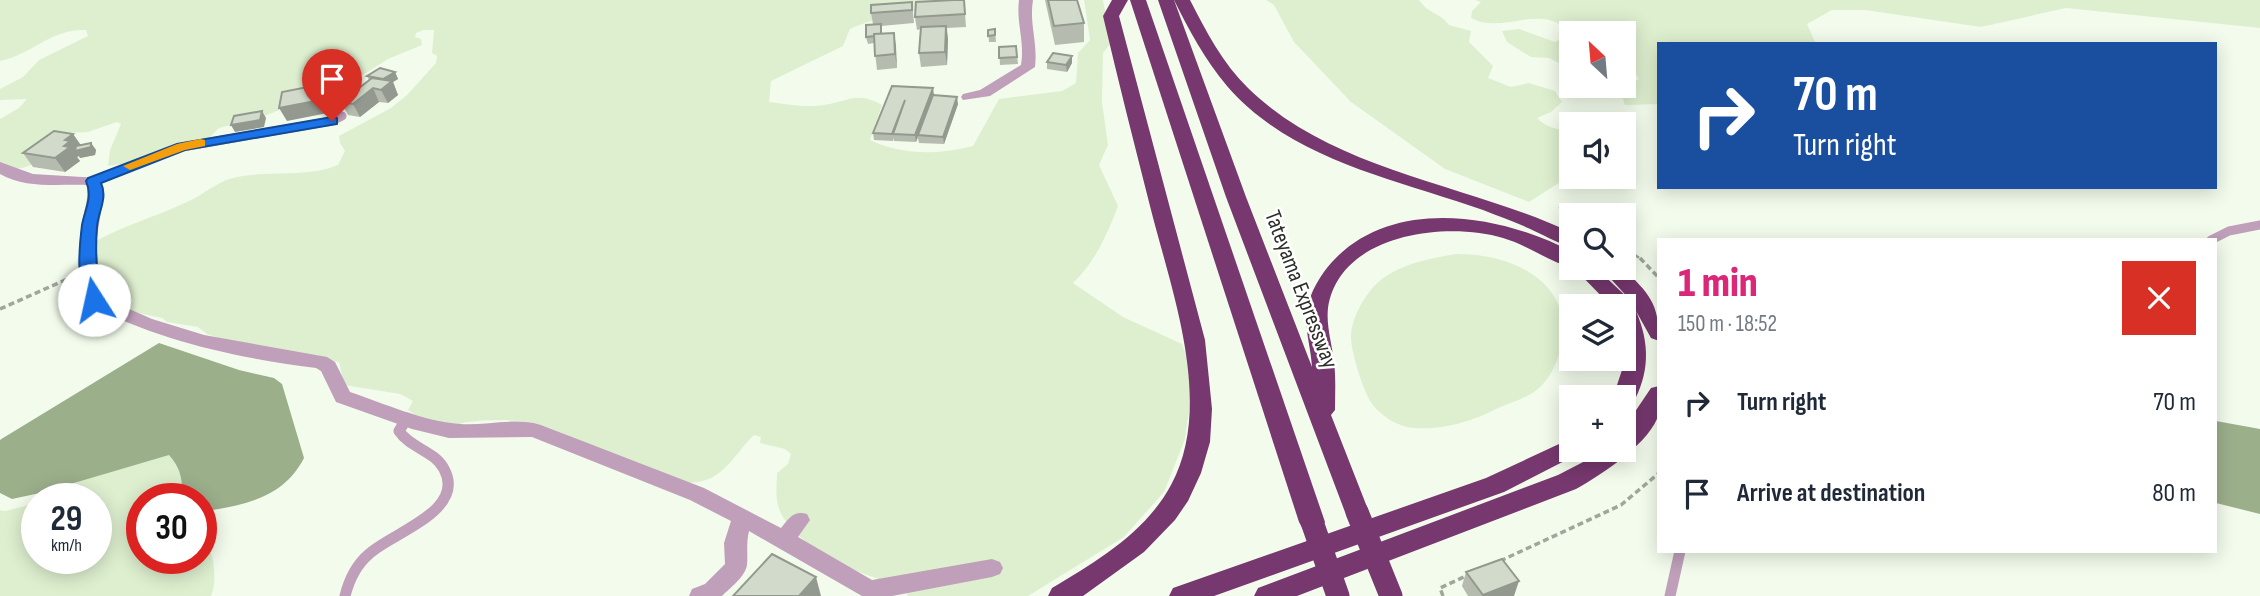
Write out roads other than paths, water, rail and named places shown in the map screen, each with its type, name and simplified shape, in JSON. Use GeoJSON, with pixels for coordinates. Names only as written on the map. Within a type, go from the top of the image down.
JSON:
{"type":"FeatureCollection","features":[{"type":"Feature","properties":{"kind":"highway"},"geometry":{"type":"LineString","coordinates":[[1061,596],[1106,569],[1158,523],[1176,499],[1190,473],[1201,417],[1201,388],[1189,324],[1111,16],[1121,0]]}},
{"type":"Feature","properties":{"kind":"highway"},"geometry":{"type":"LineString","coordinates":[[1138,0],[1338,596]]}},
{"type":"Feature","properties":{"kind":"highway","name":"Tateyama Expressway"},"geometry":{"type":"LineString","coordinates":[[1166,0],[1236,197],[1391,596]]}},
{"type":"Feature","properties":{"kind":"highway"},"geometry":{"type":"LineString","coordinates":[[1182,0],[1197,32],[1243,93],[1297,132],[1363,164],[1522,217],[1559,236]]}},
{"type":"Feature","properties":{"kind":"highway"},"geometry":{"type":"LineString","coordinates":[[1322,419],[1324,371],[1316,324],[1320,299],[1341,262],[1357,248],[1405,230],[1468,226],[1528,239],[1559,254]]}},
{"type":"Feature","properties":{"kind":"highway"},"geometry":{"type":"LineString","coordinates":[[1596,280],[1610,294]]}},
{"type":"Feature","properties":{"kind":"highway"},"geometry":{"type":"LineString","coordinates":[[1623,280],[1638,296],[1657,329]]}},
{"type":"Feature","properties":{"kind":"highway"},"geometry":{"type":"LineString","coordinates":[[1636,341],[1636,367]]}},
{"type":"Feature","properties":{"kind":"highway"},"geometry":{"type":"LineString","coordinates":[[1636,431],[1657,397]]}},
{"type":"Feature","properties":{"kind":"highway"},"geometry":{"type":"LineString","coordinates":[[1182,596],[1495,485],[1559,453]]}},
{"type":"Feature","properties":{"kind":"highway"},"geometry":{"type":"LineString","coordinates":[[1267,596],[1567,482],[1602,462]]}},
{"type":"Feature","properties":{"kind":"street"},"geometry":{"type":"LineString","coordinates":[[968,97],[985,93],[1028,67],[1031,46],[1024,14],[1026,0]]}},
{"type":"Feature","properties":{"kind":"street"},"geometry":{"type":"LineString","coordinates":[[0,167],[8,173],[34,180],[93,181],[96,203],[90,223],[87,271],[94,300],[120,315],[244,352],[320,362],[328,368],[343,397],[407,418],[462,432],[505,428],[534,430],[697,494],[877,592],[992,568]]}},
{"type":"Feature","properties":{"kind":"street"},"geometry":{"type":"LineString","coordinates":[[700,596],[713,591],[736,567],[735,543],[742,519]]}},
{"type":"Feature","properties":{"kind":"street"},"geometry":{"type":"LineString","coordinates":[[784,539],[800,520]]}},
{"type":"Feature","properties":{"kind":"lane"},"geometry":{"type":"LineString","coordinates":[[93,181],[182,147],[342,117]]}},
{"type":"Feature","properties":{"kind":"lane"},"geometry":{"type":"LineString","coordinates":[[2215,238],[2229,231],[2260,225]]}},
{"type":"Feature","properties":{"kind":"lane"},"geometry":{"type":"LineString","coordinates":[[345,596],[352,574],[361,562],[373,550],[436,511],[446,494],[448,477],[444,467],[404,441],[399,431],[407,418]]}},
{"type":"Feature","properties":{"kind":"lane"},"geometry":{"type":"LineString","coordinates":[[1670,596],[1679,553]]}}]}
